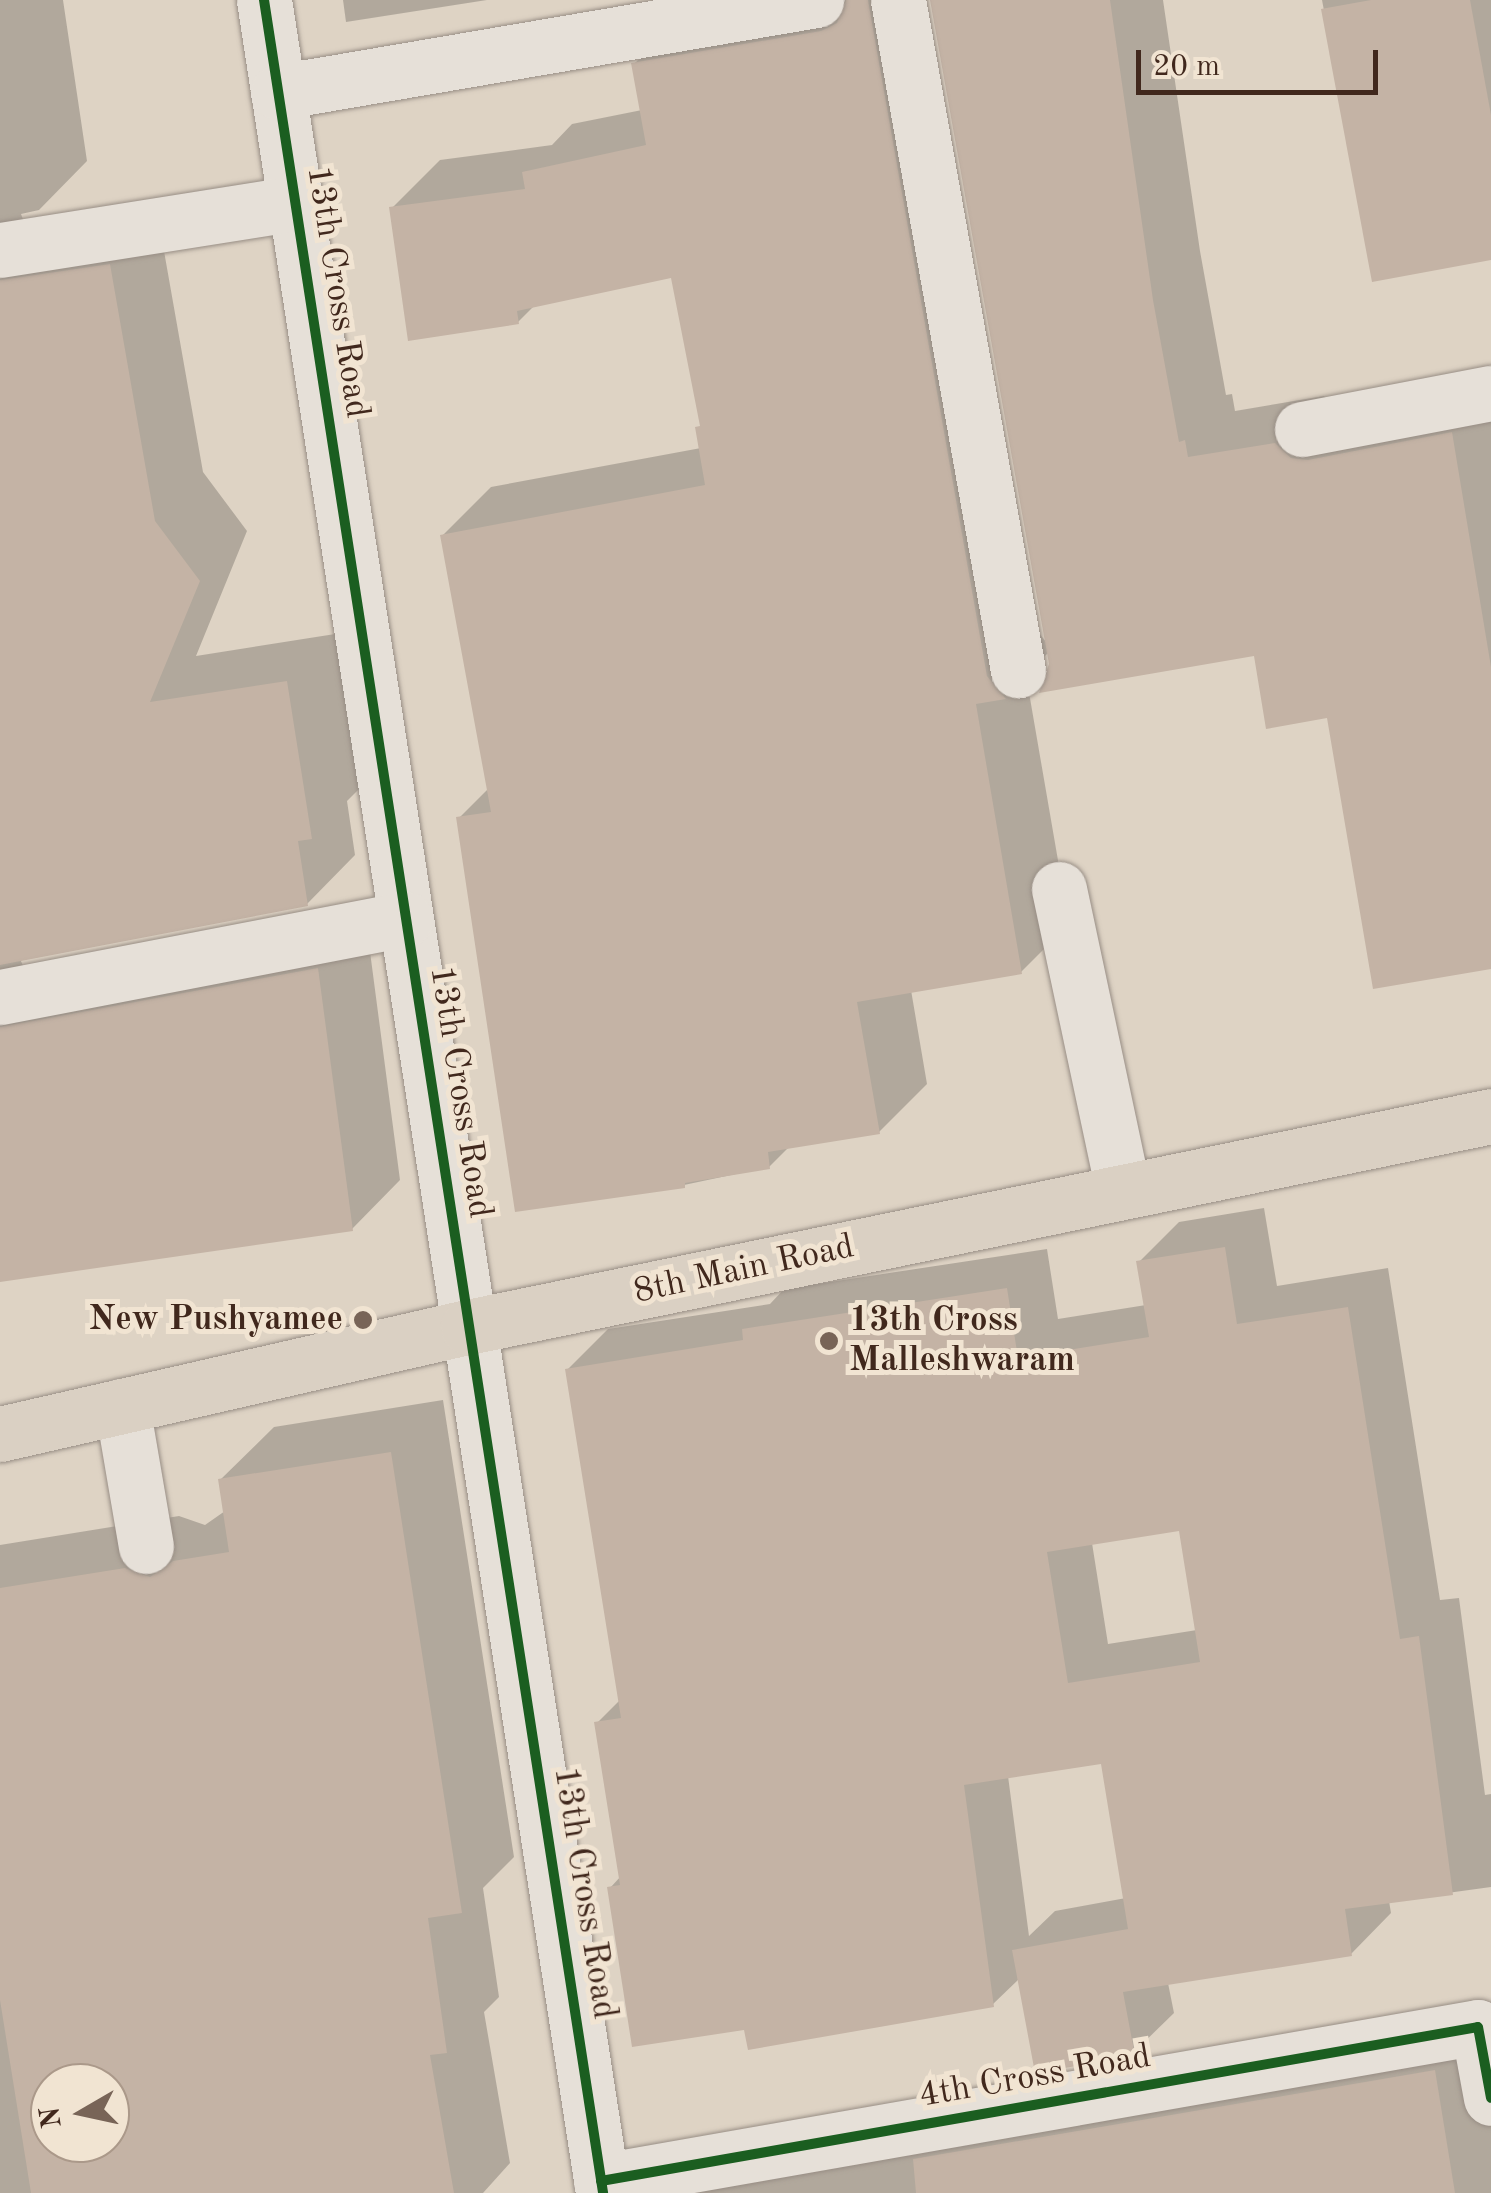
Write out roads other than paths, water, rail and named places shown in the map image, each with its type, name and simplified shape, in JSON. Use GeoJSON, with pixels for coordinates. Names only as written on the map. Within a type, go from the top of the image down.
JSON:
{"type":"FeatureCollection","features":[{"type":"Feature","properties":{"kind":"main road","name":"8th Main Road"},"geometry":{"type":"LineString","coordinates":[[0,1434],[468,1327],[1491,1116]]}},
{"type":"Feature","properties":{"kind":"street","name":"13th Cross Road"},"geometry":{"type":"LineString","coordinates":[[264,0],[602,2187]]}},
{"type":"Feature","properties":{"kind":"street"},"geometry":{"type":"LineString","coordinates":[[278,92],[816,0]]}},
{"type":"Feature","properties":{"kind":"street"},"geometry":{"type":"LineString","coordinates":[[898,0],[1018,670]]}},
{"type":"Feature","properties":{"kind":"street"},"geometry":{"type":"LineString","coordinates":[[0,250],[296,204]]}},
{"type":"Feature","properties":{"kind":"street"},"geometry":{"type":"LineString","coordinates":[[1302,428],[1491,394]]}},
{"type":"Feature","properties":{"kind":"street"},"geometry":{"type":"LineString","coordinates":[[1058,889],[1123,1192]]}},
{"type":"Feature","properties":{"kind":"street"},"geometry":{"type":"LineString","coordinates":[[0,998],[406,919]]}},
{"type":"Feature","properties":{"kind":"street"},"geometry":{"type":"LineString","coordinates":[[122,1406],[146,1546]]}},
{"type":"Feature","properties":{"kind":"street","name":"4th Cross Road"},"geometry":{"type":"LineString","coordinates":[[602,2187],[1478,2028],[1491,2098]]}},
{"type":"Feature","properties":{"kind":"place","name":"New Pushyamee"},"geometry":{"type":"Point","coordinates":[363,1320]}},
{"type":"Feature","properties":{"kind":"place","name":"13th Cross Malleshwaram"},"geometry":{"type":"Point","coordinates":[829,1341]}}]}
